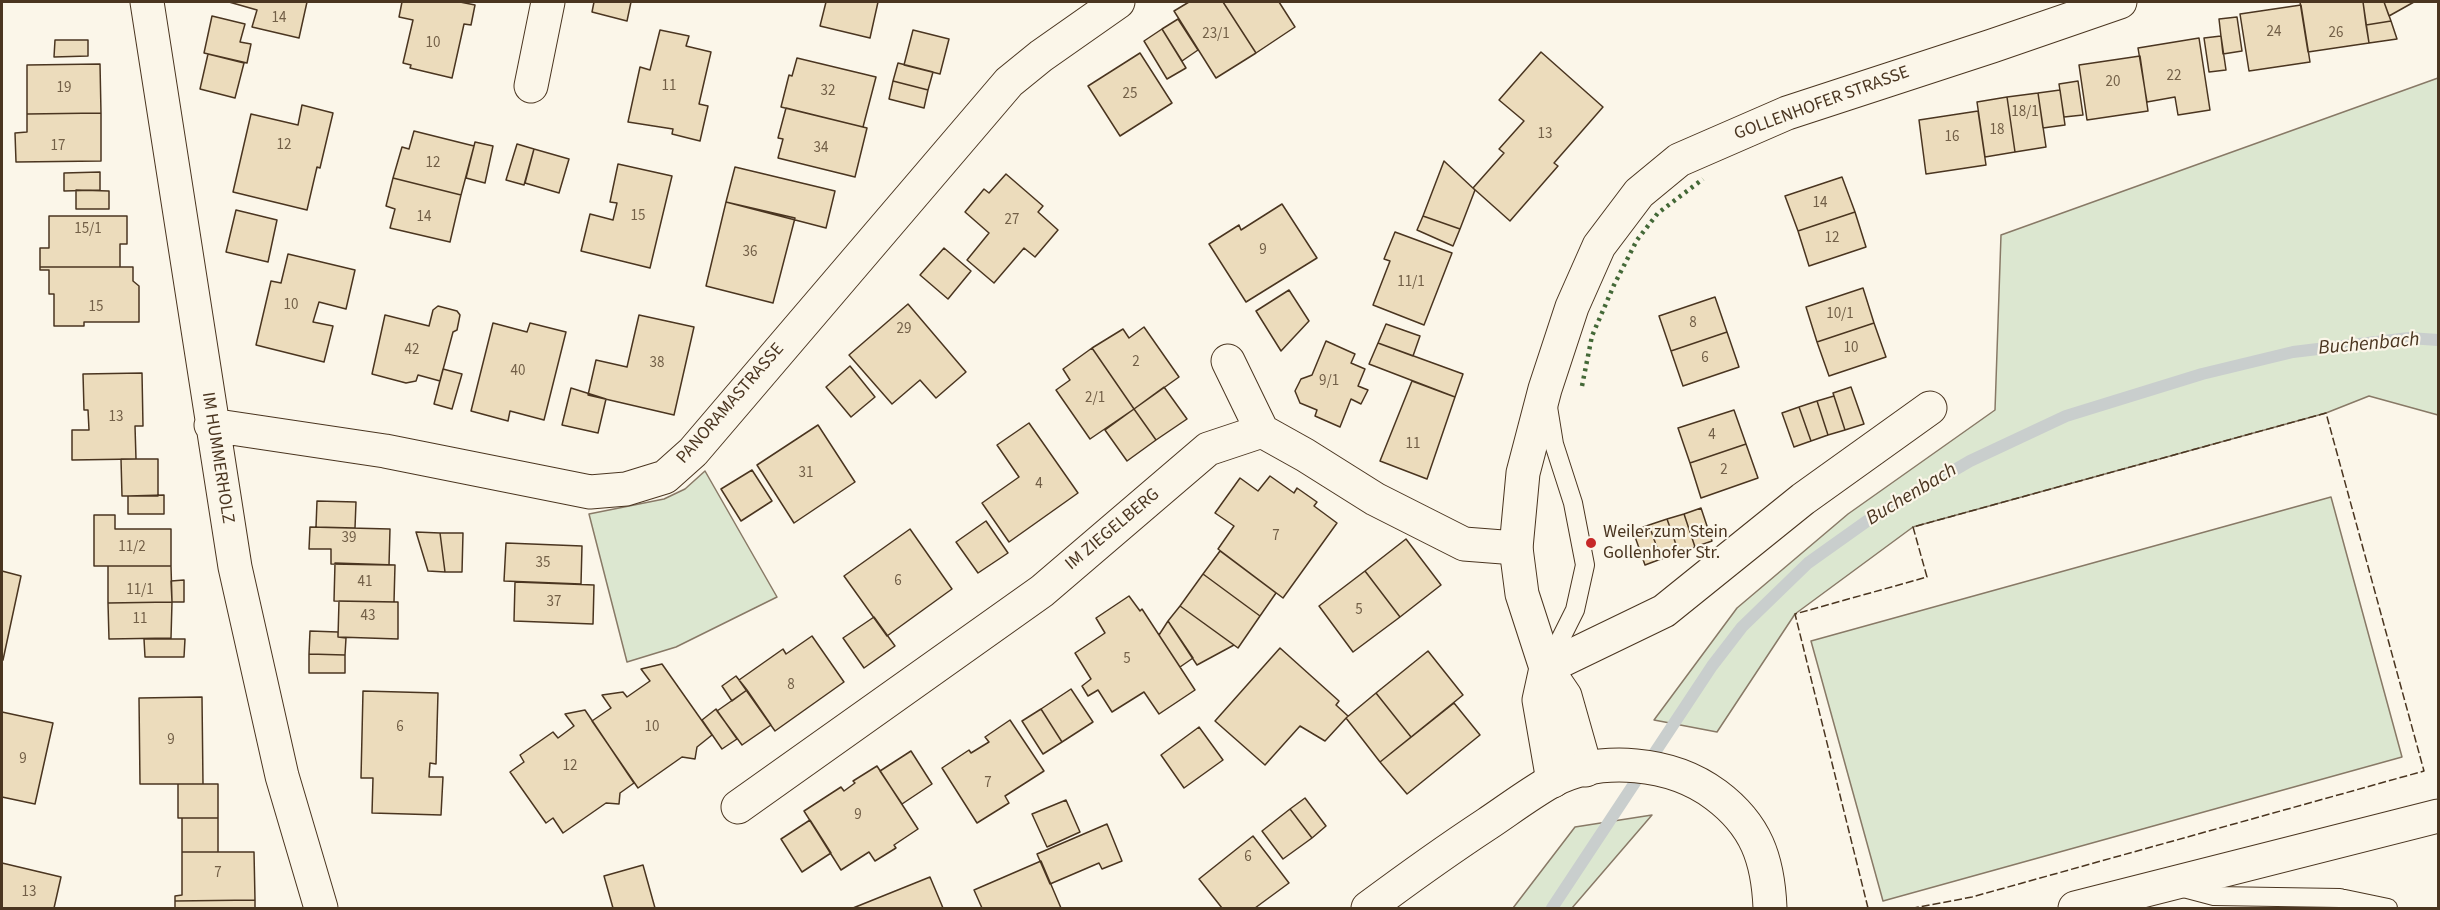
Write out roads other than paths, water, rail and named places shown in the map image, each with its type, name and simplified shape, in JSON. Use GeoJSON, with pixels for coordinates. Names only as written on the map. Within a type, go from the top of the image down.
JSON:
{"type":"FeatureCollection","features":[{"type":"Feature","properties":{"kind":"street","name":"IM HUMMERHOLZ"},"geometry":{"type":"LineString","coordinates":[[147,2],[235,567],[279,765],[321,909]]}},
{"type":"Feature","properties":{"kind":"street"},"geometry":{"type":"LineString","coordinates":[[531,86],[548,2]]}},
{"type":"Feature","properties":{"kind":"street","name":"PANORAMASTRASSE"},"geometry":{"type":"LineString","coordinates":[[212,425],[385,451],[590,492],[626,489],[665,477],[693,452],[1009,82],[1041,56],[1118,2]]}},
{"type":"Feature","properties":{"kind":"street","name":"GOLLENHOFER STRASSE"},"geometry":{"type":"LineString","coordinates":[[1588,769],[1565,696],[1546,668],[1522,594],[1516,548],[1523,473],[1545,389],[1572,307],[1599,246],[1640,193],[1679,160],[1786,113],[2120,2]]}},
{"type":"Feature","properties":{"kind":"street"},"geometry":{"type":"LineString","coordinates":[[1228,361],[1262,431],[1375,499],[1464,544],[1516,548]]}},
{"type":"Feature","properties":{"kind":"street"},"geometry":{"type":"LineString","coordinates":[[1553,780],[1539,700],[1546,668],[1664,611],[1803,499],[1930,408]]}},
{"type":"Feature","properties":{"kind":"street","name":"IM ZIEGELBERG"},"geometry":{"type":"LineString","coordinates":[[738,807],[1042,591],[1208,449],[1262,431]]}},
{"type":"Feature","properties":{"kind":"street"},"geometry":{"type":"LineString","coordinates":[[1368,909],[1437,856],[1553,780],[1588,769],[1629,764],[1663,770],[1699,782],[1730,805],[1757,841],[1768,876],[1770,909]]}},
{"type":"Feature","properties":{"kind":"street"},"geometry":{"type":"LineString","coordinates":[[2074,909],[2439,816]]}},
{"type":"Feature","properties":{"kind":"lane"},"geometry":{"type":"LineString","coordinates":[[1545,389],[1554,444],[1573,503],[1585,565],[1575,610],[1546,668]]}},
{"type":"Feature","properties":{"kind":"lane"},"geometry":{"type":"LineString","coordinates":[[2172,885],[2214,896],[2341,903],[2388,909]]}},
{"type":"Feature","properties":{"kind":"waterway","name":"Buchenbach"},"geometry":{"type":"LineString","coordinates":[[1552,908],[1712,666],[1742,627],[1808,563],[1867,521],[1970,461],[2066,416],[2202,374],[2293,352],[2409,338],[2438,340]]}},
{"type":"Feature","properties":{"kind":"place","name":"Weiler zum Stein Gollenhofer Str."},"geometry":{"type":"Point","coordinates":[1591,543]}}]}
